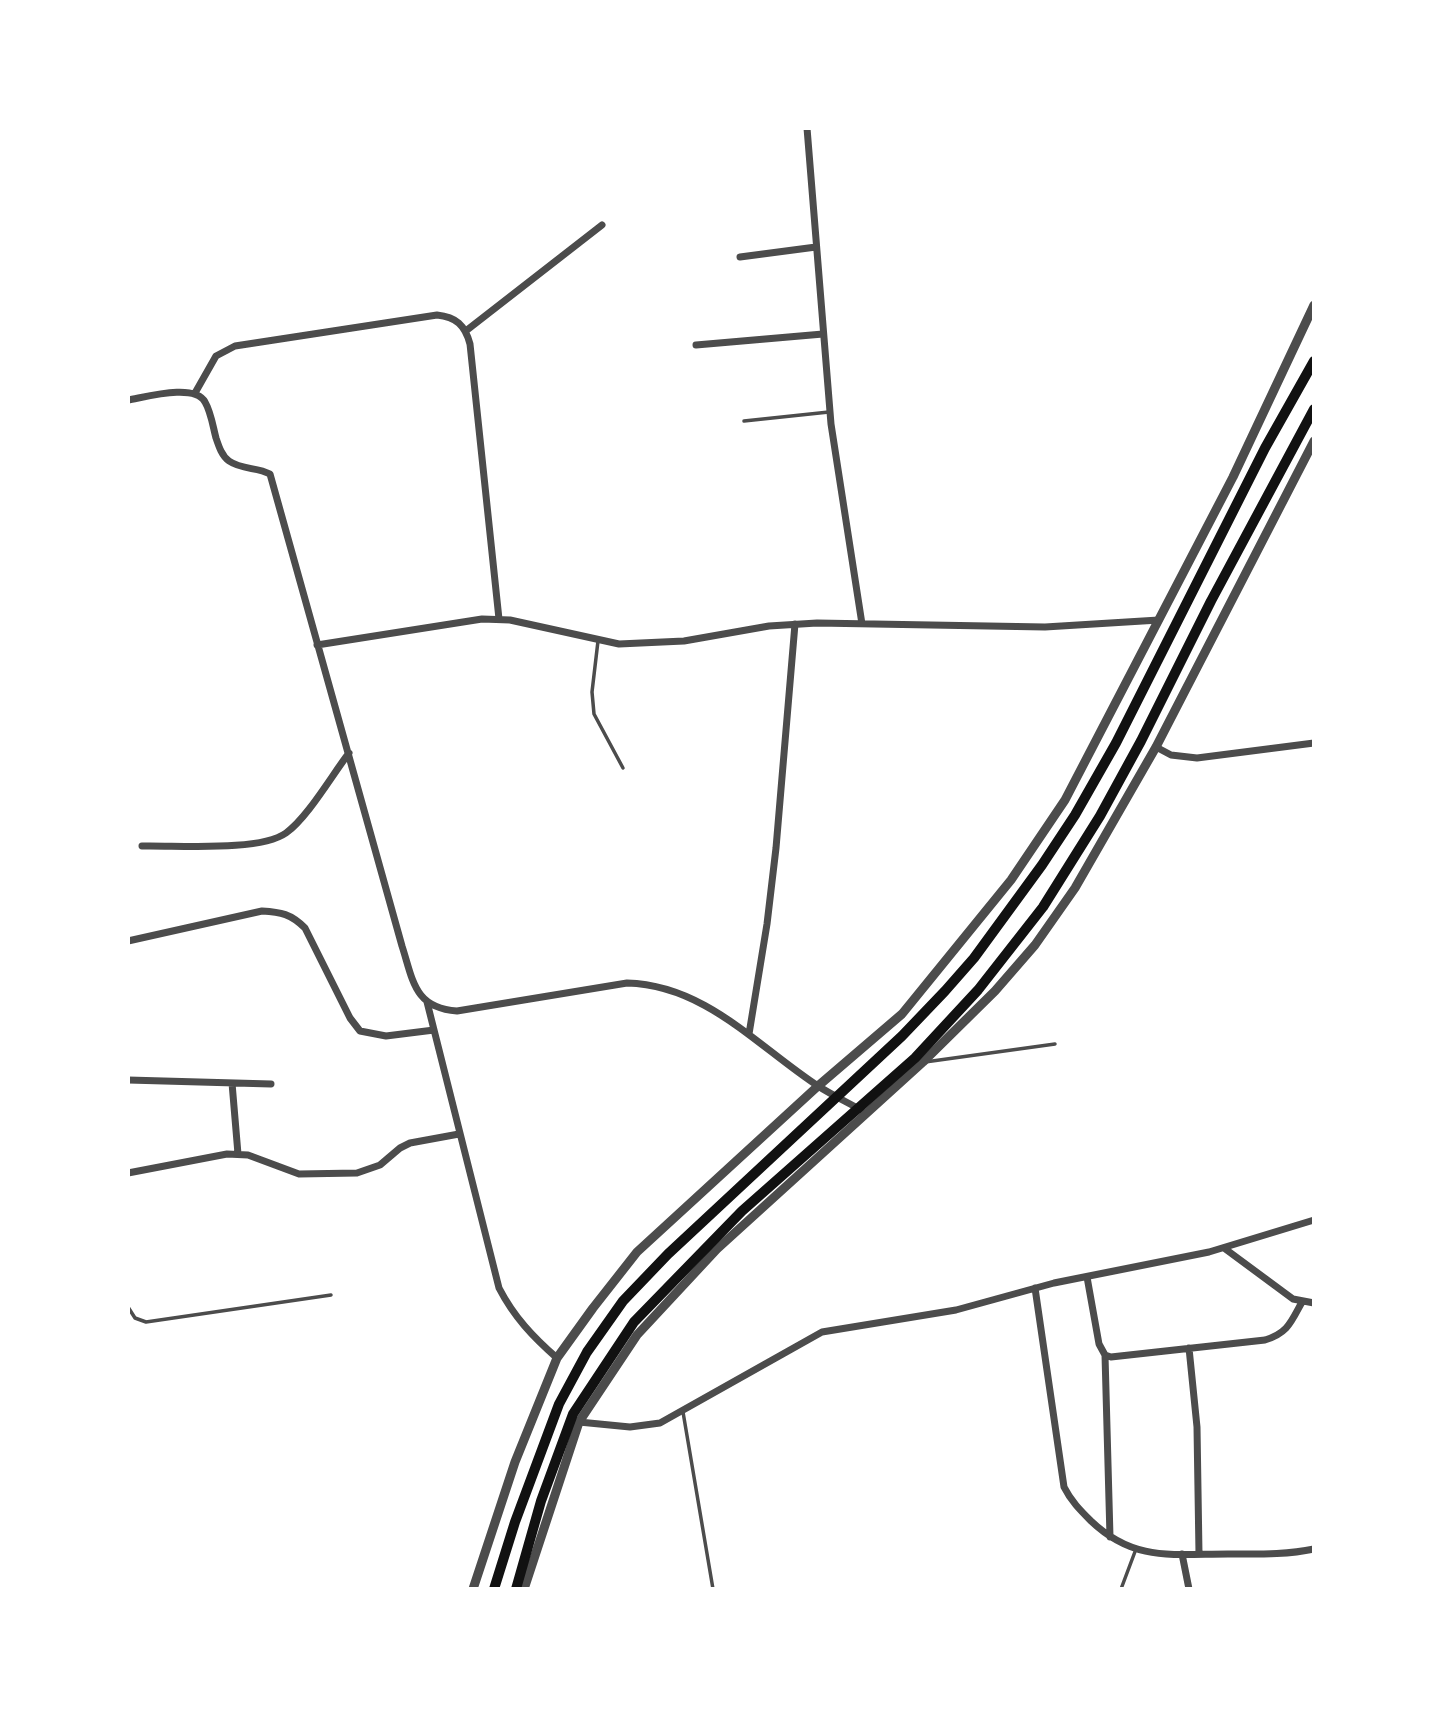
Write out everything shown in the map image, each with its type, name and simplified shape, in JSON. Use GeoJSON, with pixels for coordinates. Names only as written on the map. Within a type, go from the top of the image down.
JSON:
{"type":"FeatureCollection","features":[{"type":"Feature","properties":{"kind":"highway"},"geometry":{"type":"LineString","coordinates":[[494,1589],[515,1522],[559,1404],[587,1352],[623,1301],[668,1254],[902,1036],[974,958],[1075,815],[1115,743],[1265,448],[1314,360]]}},
{"type":"Feature","properties":{"kind":"highway"},"geometry":{"type":"LineString","coordinates":[[516,1589],[541,1501],[573,1414],[634,1322],[742,1211],[915,1058],[978,990],[1043,907],[1117,784],[1314,409]]}},
{"type":"Feature","properties":{"kind":"street"},"geometry":{"type":"LineString","coordinates":[[807,128],[830,412],[862,624]]}},
{"type":"Feature","properties":{"kind":"street"},"geometry":{"type":"LineString","coordinates":[[467,330],[602,226]]}},
{"type":"Feature","properties":{"kind":"street"},"geometry":{"type":"LineString","coordinates":[[740,257],[816,247]]}},
{"type":"Feature","properties":{"kind":"street"},"geometry":{"type":"LineString","coordinates":[[473,1589],[515,1462],[557,1358],[637,1252],[818,1086],[902,1014],[1011,880],[1065,800],[1233,477],[1314,305]]}},
{"type":"Feature","properties":{"kind":"street"},"geometry":{"type":"LineString","coordinates":[[195,393],[216,356],[235,346],[437,315],[458,321],[467,330],[470,344],[499,619]]}},
{"type":"Feature","properties":{"kind":"street"},"geometry":{"type":"LineString","coordinates":[[696,345],[822,334]]}},
{"type":"Feature","properties":{"kind":"street"},"geometry":{"type":"LineString","coordinates":[[128,400],[180,392],[195,393],[204,400],[220,451],[229,461],[270,474],[416,991],[427,1002],[441,1010],[457,1011],[627,983],[645,983],[687,994],[749,1034],[818,1086],[867,1113]]}},
{"type":"Feature","properties":{"kind":"street"},"geometry":{"type":"LineString","coordinates":[[524,1589],[579,1422],[637,1335],[708,1259],[923,1062],[995,991],[1035,945],[1075,888],[1156,747],[1314,441]]}},
{"type":"Feature","properties":{"kind":"street"},"geometry":{"type":"LineString","coordinates":[[317,645],[482,619],[499,619],[619,644],[664,643],[794,624],[1045,627],[1159,620]]}},
{"type":"Feature","properties":{"kind":"street"},"geometry":{"type":"LineString","coordinates":[[749,1034],[775,860],[794,624]]}},
{"type":"Feature","properties":{"kind":"street"},"geometry":{"type":"LineString","coordinates":[[1156,747],[1171,755],[1197,758],[1314,743]]}},
{"type":"Feature","properties":{"kind":"street"},"geometry":{"type":"LineString","coordinates":[[142,846],[250,845],[277,838],[299,821],[349,752]]}},
{"type":"Feature","properties":{"kind":"street"},"geometry":{"type":"LineString","coordinates":[[128,941],[262,911],[283,912],[294,916],[305,928],[350,1018],[360,1031],[386,1035],[434,1030]]}},
{"type":"Feature","properties":{"kind":"street"},"geometry":{"type":"LineString","coordinates":[[427,1002],[499,1288],[522,1324],[557,1358]]}},
{"type":"Feature","properties":{"kind":"street"},"geometry":{"type":"LineString","coordinates":[[128,1080],[271,1084]]}},
{"type":"Feature","properties":{"kind":"street"},"geometry":{"type":"LineString","coordinates":[[232,1083],[238,1154]]}},
{"type":"Feature","properties":{"kind":"street"},"geometry":{"type":"LineString","coordinates":[[128,1173],[238,1154],[248,1155],[299,1174],[357,1173],[380,1165],[410,1143],[459,1134]]}},
{"type":"Feature","properties":{"kind":"street"},"geometry":{"type":"LineString","coordinates":[[579,1422],[630,1427],[660,1423],[822,1332],[956,1310],[1054,1283],[1224,1248],[1314,1220]]}},
{"type":"Feature","properties":{"kind":"street"},"geometry":{"type":"LineString","coordinates":[[1224,1248],[1284,1293],[1302,1302],[1314,1303]]}},
{"type":"Feature","properties":{"kind":"street"},"geometry":{"type":"LineString","coordinates":[[1085,1277],[1099,1344],[1105,1355],[1110,1538]]}},
{"type":"Feature","properties":{"kind":"street"},"geometry":{"type":"LineString","coordinates":[[1035,1288],[1064,1487],[1070,1500],[1110,1538],[1154,1554],[1270,1554],[1314,1549]]}},
{"type":"Feature","properties":{"kind":"street"},"geometry":{"type":"LineString","coordinates":[[1105,1355],[1111,1357],[1265,1340],[1278,1336],[1286,1329],[1302,1302]]}},
{"type":"Feature","properties":{"kind":"street"},"geometry":{"type":"LineString","coordinates":[[1189,1348],[1197,1437],[1199,1554]]}},
{"type":"Feature","properties":{"kind":"street"},"geometry":{"type":"LineString","coordinates":[[1182,1554],[1189,1589]]}},
{"type":"Feature","properties":{"kind":"lane"},"geometry":{"type":"LineString","coordinates":[[744,421],[830,412]]}},
{"type":"Feature","properties":{"kind":"lane"},"geometry":{"type":"LineString","coordinates":[[598,640],[592,692],[594,715],[624,768]]}},
{"type":"Feature","properties":{"kind":"lane"},"geometry":{"type":"LineString","coordinates":[[923,1062],[1055,1044]]}},
{"type":"Feature","properties":{"kind":"lane"},"geometry":{"type":"LineString","coordinates":[[128,1307],[135,1318],[155,1322],[331,1295]]}},
{"type":"Feature","properties":{"kind":"lane"},"geometry":{"type":"LineString","coordinates":[[682,1410],[713,1589]]}},
{"type":"Feature","properties":{"kind":"lane"},"geometry":{"type":"LineString","coordinates":[[1121,1589],[1136,1549]]}}]}
